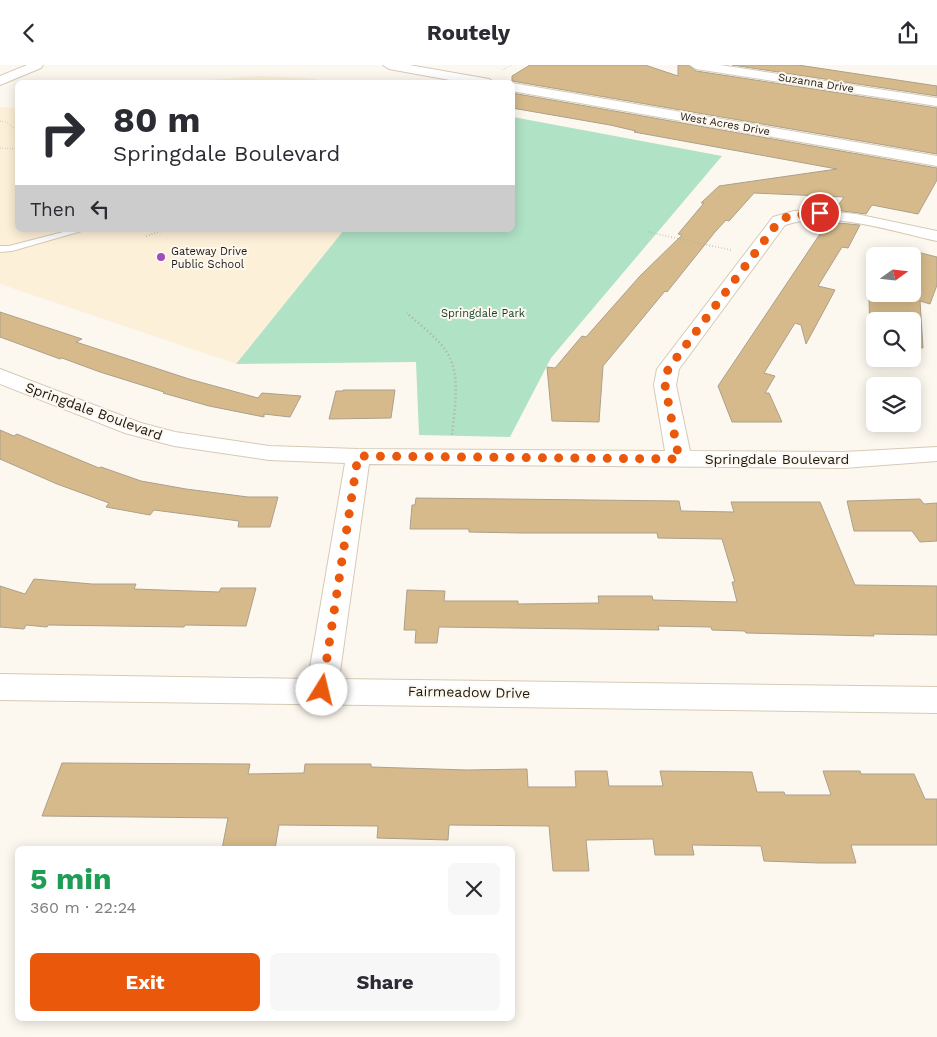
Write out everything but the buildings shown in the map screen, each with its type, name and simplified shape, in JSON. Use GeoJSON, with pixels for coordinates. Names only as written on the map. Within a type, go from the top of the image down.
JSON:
{"type":"FeatureCollection","features":[{"type":"Feature","properties":{"kind":"street"},"geometry":{"type":"LineString","coordinates":[[0,81],[37,65]]}},
{"type":"Feature","properties":{"kind":"street"},"geometry":{"type":"LineString","coordinates":[[388,65],[472,80]]}},
{"type":"Feature","properties":{"kind":"street","name":"Suzanna Drive"},"geometry":{"type":"LineString","coordinates":[[696,65],[937,102]]}},
{"type":"Feature","properties":{"kind":"street","name":"West Acres Drive"},"geometry":{"type":"LineString","coordinates":[[515,88],[937,161]]}},
{"type":"Feature","properties":{"kind":"street"},"geometry":{"type":"LineString","coordinates":[[679,459],[665,385],[668,369],[779,221],[789,216],[805,213],[838,216],[937,236]]}},
{"type":"Feature","properties":{"kind":"street","name":"Springdale Boulevard"},"geometry":{"type":"LineString","coordinates":[[0,376],[133,427],[174,439],[268,453],[358,456],[844,460],[937,454]]}},
{"type":"Feature","properties":{"kind":"street"},"geometry":{"type":"LineString","coordinates":[[322,690],[358,456]]}},
{"type":"Feature","properties":{"kind":"street","name":"Fairmeadow Drive"},"geometry":{"type":"LineString","coordinates":[[0,687],[937,700]]}},
{"type":"Feature","properties":{"kind":"lane"},"geometry":{"type":"LineString","coordinates":[[0,249],[9,249],[73,232]]}},
{"type":"Feature","properties":{"kind":"path"},"geometry":{"type":"LineString","coordinates":[[0,121],[6,122],[15,129]]}},
{"type":"Feature","properties":{"kind":"path"},"geometry":{"type":"LineString","coordinates":[[0,147],[15,149]]}},
{"type":"Feature","properties":{"kind":"path"},"geometry":{"type":"LineString","coordinates":[[146,236],[159,232]]}},
{"type":"Feature","properties":{"kind":"path"},"geometry":{"type":"LineString","coordinates":[[648,232],[753,255]]}},
{"type":"Feature","properties":{"kind":"path"},"geometry":{"type":"LineString","coordinates":[[407,313],[442,346],[450,357],[454,369],[451,457]]}},
{"type":"Feature","properties":{"kind":"shaded area"},"geometry":{"type":"Polygon","coordinates":[[[260,76],[318,80],[213,80],[260,76]]]}},
{"type":"Feature","properties":{"kind":"shaded area","name":"Gateway Drive Public School"},"geometry":{"type":"Polygon","coordinates":[[[0,107],[15,108],[15,232],[342,232],[236,364],[0,284],[0,107]]]}},
{"type":"Feature","properties":{"kind":"green space","name":"Springdale Park"},"geometry":{"type":"Polygon","coordinates":[[[515,117],[722,156],[551,358],[510,437],[419,435],[416,362],[236,364],[342,232],[515,232],[515,117]]]}},
{"type":"Feature","properties":{"kind":"place","name":"Gateway Drive Public School"},"geometry":{"type":"Point","coordinates":[161,257]}},
{"type":"Feature","properties":{"kind":"route"},"geometry":{"type":"LineString","coordinates":[[322,690],[358,456],[679,459],[665,385],[668,369],[779,221],[789,216],[820,213]]}}]}
